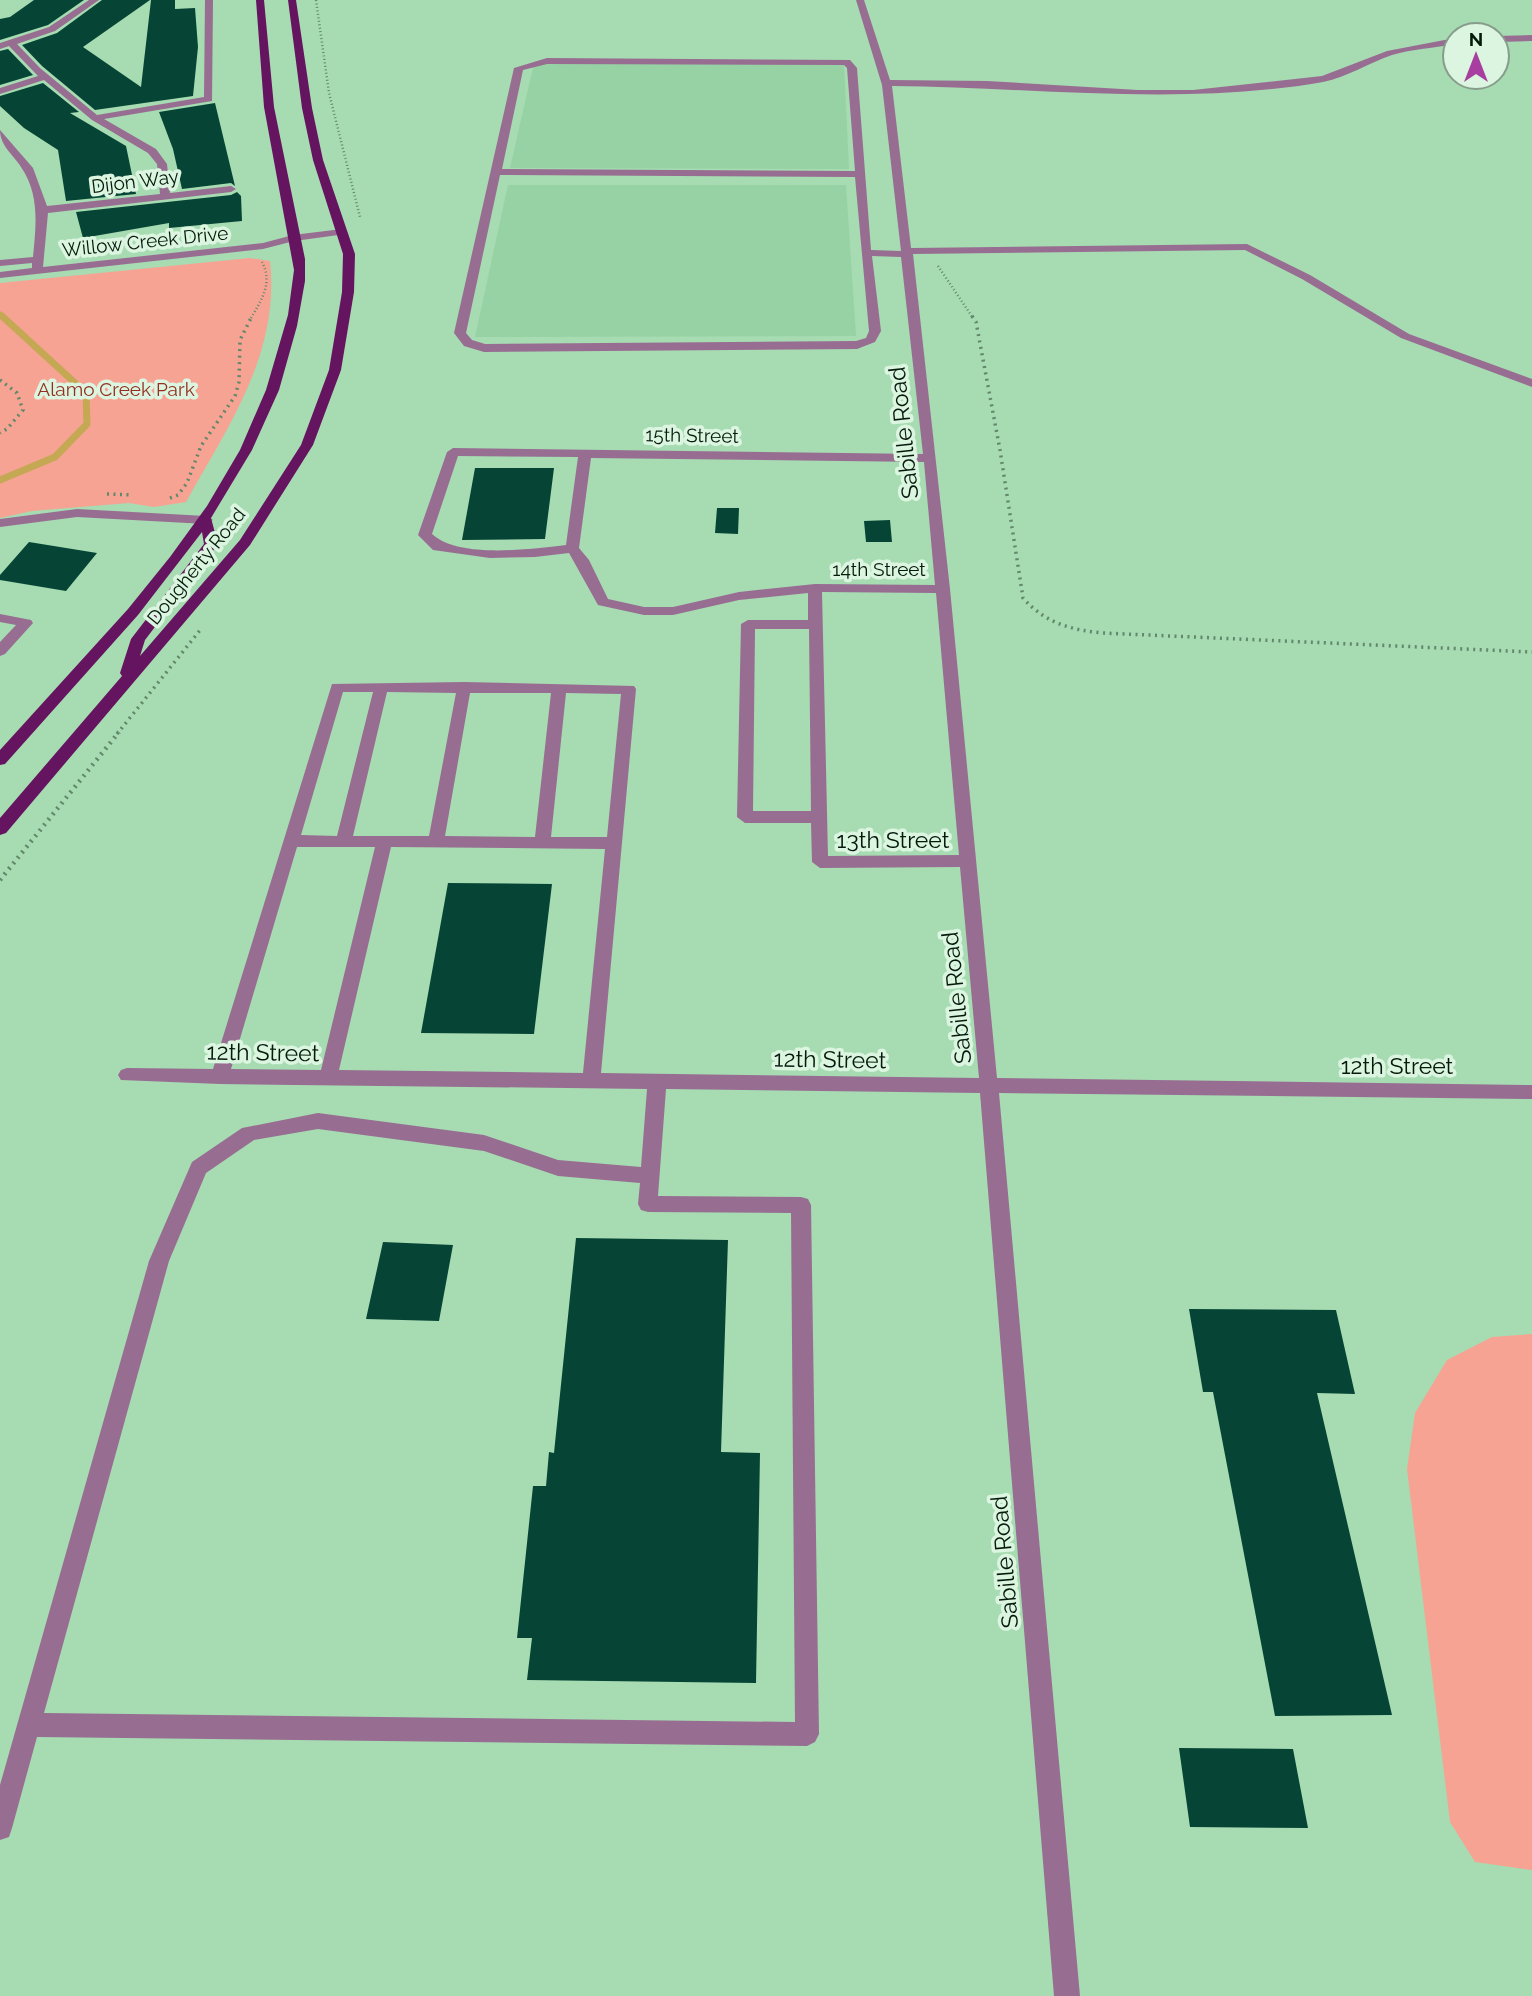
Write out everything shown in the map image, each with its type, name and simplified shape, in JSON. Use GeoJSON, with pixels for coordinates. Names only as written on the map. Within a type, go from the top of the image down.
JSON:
{"type":"FeatureCollection","features":[{"type":"Feature","properties":{"kind":"main road","name":"Dougherty Road"},"geometry":{"type":"LineString","coordinates":[[0,760],[133,609],[206,520],[251,445],[282,370],[299,292],[300,254],[293,238],[269,107],[260,0]]}},
{"type":"Feature","properties":{"kind":"main road","name":"Dougherty Road"},"geometry":{"type":"LineString","coordinates":[[0,829],[245,542],[307,445],[335,369],[348,292],[349,254],[318,160],[307,108],[292,0]]}},
{"type":"Feature","properties":{"kind":"main road"},"geometry":{"type":"LineString","coordinates":[[123,683],[138,639],[211,544],[206,520]]}},
{"type":"Feature","properties":{"kind":"street"},"geometry":{"type":"LineString","coordinates":[[6,45],[52,29],[95,0]]}},
{"type":"Feature","properties":{"kind":"street"},"geometry":{"type":"LineString","coordinates":[[95,118],[209,99],[209,0]]}},
{"type":"Feature","properties":{"kind":"street","name":"Sabille Road"},"geometry":{"type":"LineString","coordinates":[[860,0],[886,83],[908,252],[930,458],[989,1086],[1067,1996]]}},
{"type":"Feature","properties":{"kind":"street"},"geometry":{"type":"LineString","coordinates":[[1511,39],[1532,38]]}},
{"type":"Feature","properties":{"kind":"street"},"geometry":{"type":"LineString","coordinates":[[886,83],[988,84],[1159,94],[1193,93],[1322,79],[1347,72],[1390,52],[1441,43]]}},
{"type":"Feature","properties":{"kind":"street"},"geometry":{"type":"LineString","coordinates":[[6,45],[95,118],[152,151],[162,164],[165,195]]}},
{"type":"Feature","properties":{"kind":"street"},"geometry":{"type":"LineString","coordinates":[[847,62],[852,68],[866,253],[875,331],[871,340],[857,345],[484,348],[468,343],[460,333],[495,173],[519,68],[532,64],[847,62]]}},
{"type":"Feature","properties":{"kind":"street"},"geometry":{"type":"LineString","coordinates":[[0,81],[41,74]]}},
{"type":"Feature","properties":{"kind":"street"},"geometry":{"type":"LineString","coordinates":[[0,90],[41,74]]}},
{"type":"Feature","properties":{"kind":"street"},"geometry":{"type":"LineString","coordinates":[[0,132],[28,169],[43,210],[38,265]]}},
{"type":"Feature","properties":{"kind":"street"},"geometry":{"type":"LineString","coordinates":[[495,173],[860,174]]}},
{"type":"Feature","properties":{"kind":"street","name":"Dijon Way"},"geometry":{"type":"LineString","coordinates":[[43,210],[232,189]]}},
{"type":"Feature","properties":{"kind":"street","name":"Willow Creek Drive"},"geometry":{"type":"LineString","coordinates":[[0,275],[38,265],[261,234],[293,238],[342,232]]}},
{"type":"Feature","properties":{"kind":"street"},"geometry":{"type":"LineString","coordinates":[[866,253],[1247,247],[1306,277],[1395,331],[1532,383]]}},
{"type":"Feature","properties":{"kind":"street","name":"Willow Creek Drive"},"geometry":{"type":"LineString","coordinates":[[0,263],[38,265]]}},
{"type":"Feature","properties":{"kind":"street","name":"15th Street"},"geometry":{"type":"LineString","coordinates":[[572,548],[490,554],[438,547],[425,535],[453,452],[930,458]]}},
{"type":"Feature","properties":{"kind":"street"},"geometry":{"type":"LineString","coordinates":[[572,548],[585,453]]}},
{"type":"Feature","properties":{"kind":"street"},"geometry":{"type":"LineString","coordinates":[[0,523],[76,513],[122,513],[206,520]]}},
{"type":"Feature","properties":{"kind":"street","name":"14th Street"},"geometry":{"type":"LineString","coordinates":[[572,548],[582,560],[603,601],[645,611],[673,611],[739,596],[815,588],[943,589]]}},
{"type":"Feature","properties":{"kind":"street"},"geometry":{"type":"LineString","coordinates":[[815,588],[816,625],[819,817],[745,817],[748,625],[816,625]]}},
{"type":"Feature","properties":{"kind":"street"},"geometry":{"type":"LineString","coordinates":[[0,618],[26,623],[0,651]]}},
{"type":"Feature","properties":{"kind":"street"},"geometry":{"type":"LineString","coordinates":[[220,1077],[337,687],[629,689],[591,1080]]}},
{"type":"Feature","properties":{"kind":"street"},"geometry":{"type":"LineString","coordinates":[[436,842],[464,687]]}},
{"type":"Feature","properties":{"kind":"street"},"geometry":{"type":"LineString","coordinates":[[343,842],[381,688]]}},
{"type":"Feature","properties":{"kind":"street"},"geometry":{"type":"LineString","coordinates":[[542,843],[559,689]]}},
{"type":"Feature","properties":{"kind":"street","name":"13th Street"},"geometry":{"type":"LineString","coordinates":[[819,817],[820,862],[967,861]]}},
{"type":"Feature","properties":{"kind":"street"},"geometry":{"type":"LineString","coordinates":[[292,841],[615,843]]}},
{"type":"Feature","properties":{"kind":"street"},"geometry":{"type":"LineString","coordinates":[[328,1078],[384,842]]}},
{"type":"Feature","properties":{"kind":"street","name":"12th Street"},"geometry":{"type":"LineString","coordinates":[[127,1074],[1532,1092]]}},
{"type":"Feature","properties":{"kind":"street"},"geometry":{"type":"LineString","coordinates":[[31,1725],[807,1734],[801,1205],[648,1204],[657,1082]]}},
{"type":"Feature","properties":{"kind":"street"},"geometry":{"type":"LineString","coordinates":[[0,1828],[159,1261],[199,1168],[249,1133],[318,1121],[484,1143],[558,1168],[650,1176]]}},
{"type":"Feature","properties":{"kind":"path"},"geometry":{"type":"LineString","coordinates":[[316,0],[329,93],[360,219]]}},
{"type":"Feature","properties":{"kind":"path"},"geometry":{"type":"LineString","coordinates":[[927,251],[976,322],[1000,450],[1023,598],[1049,622],[1076,631],[1103,633],[1532,652]]}},
{"type":"Feature","properties":{"kind":"path"},"geometry":{"type":"LineString","coordinates":[[167,499],[174,497],[192,476],[201,445],[230,407],[237,391],[240,340],[245,325],[257,309],[267,276],[263,263],[254,260]]}},
{"type":"Feature","properties":{"kind":"path"},"geometry":{"type":"LineString","coordinates":[[0,380],[17,393],[23,410],[7,429],[0,433]]}},
{"type":"Feature","properties":{"kind":"path"},"geometry":{"type":"LineString","coordinates":[[103,494],[144,496]]}},
{"type":"Feature","properties":{"kind":"shaded area"},"geometry":{"type":"Polygon","coordinates":[[[534,63],[844,64],[849,169],[510,168],[534,63]]]}},
{"type":"Feature","properties":{"kind":"shaded area"},"geometry":{"type":"Polygon","coordinates":[[[508,185],[846,185],[856,336],[475,337],[508,185]]]}},
{"type":"Feature","properties":{"kind":"green space","name":"Alamo Creek Park"},"geometry":{"type":"Polygon","coordinates":[[[250,258],[270,261],[271,295],[267,327],[248,387],[186,502],[154,507],[129,503],[32,511],[0,518],[0,283],[250,258]]]}},
{"type":"Feature","properties":{"kind":"green space"},"geometry":{"type":"Polygon","coordinates":[[[1532,1334],[1532,1870],[1475,1862],[1450,1822],[1407,1469],[1415,1413],[1447,1360],[1492,1337],[1532,1334]]]}},
{"type":"Feature","properties":{"kind":"building"},"geometry":{"type":"Polygon","coordinates":[[[34,0],[84,0],[48,25],[0,40],[0,19],[10,17],[34,0]]]}},
{"type":"Feature","properties":{"kind":"building"},"geometry":{"type":"Polygon","coordinates":[[[102,0],[150,0],[83,47],[141,87],[151,0],[175,0],[175,9],[195,8],[198,47],[193,96],[95,110],[42,66],[22,45],[57,33],[102,0]]]}},
{"type":"Feature","properties":{"kind":"building"},"geometry":{"type":"Polygon","coordinates":[[[8,49],[33,75],[0,85],[0,51],[8,49]]]}},
{"type":"Feature","properties":{"kind":"building"},"geometry":{"type":"Polygon","coordinates":[[[43,83],[79,112],[70,113],[126,146],[136,194],[66,201],[58,150],[24,128],[0,106],[0,96],[43,83]]]}},
{"type":"Feature","properties":{"kind":"building"},"geometry":{"type":"Polygon","coordinates":[[[215,103],[235,186],[231,183],[182,189],[173,149],[159,112],[215,103]]]}},
{"type":"Feature","properties":{"kind":"building"},"geometry":{"type":"Polygon","coordinates":[[[237,192],[241,196],[242,221],[169,228],[169,223],[83,238],[76,212],[231,195],[237,192]]]}},
{"type":"Feature","properties":{"kind":"building"},"geometry":{"type":"Polygon","coordinates":[[[475,468],[554,468],[545,539],[462,540],[475,468]]]}},
{"type":"Feature","properties":{"kind":"building"},"geometry":{"type":"Polygon","coordinates":[[[717,508],[739,508],[738,534],[715,533],[717,508]]]}},
{"type":"Feature","properties":{"kind":"building"},"geometry":{"type":"Polygon","coordinates":[[[890,520],[892,542],[866,542],[864,521],[890,520]]]}},
{"type":"Feature","properties":{"kind":"building"},"geometry":{"type":"Polygon","coordinates":[[[29,542],[97,553],[66,591],[0,580],[0,575],[29,542]]]}},
{"type":"Feature","properties":{"kind":"building"},"geometry":{"type":"Polygon","coordinates":[[[448,883],[552,884],[534,1034],[421,1033],[448,883]]]}},
{"type":"Feature","properties":{"kind":"building"},"geometry":{"type":"Polygon","coordinates":[[[576,1238],[728,1240],[721,1452],[760,1453],[756,1683],[527,1680],[532,1638],[517,1638],[533,1486],[546,1486],[549,1452],[554,1453],[576,1238]]]}},
{"type":"Feature","properties":{"kind":"building"},"geometry":{"type":"Polygon","coordinates":[[[383,1242],[453,1245],[439,1321],[366,1319],[383,1242]]]}},
{"type":"Feature","properties":{"kind":"building"},"geometry":{"type":"Polygon","coordinates":[[[1189,1309],[1336,1310],[1355,1394],[1317,1393],[1392,1715],[1275,1716],[1213,1392],[1203,1392],[1189,1309]]]}},
{"type":"Feature","properties":{"kind":"building"},"geometry":{"type":"Polygon","coordinates":[[[1179,1748],[1293,1749],[1308,1828],[1190,1827],[1179,1748]]]}},
{"type":"Feature","properties":{"kind":"waterway"},"geometry":{"type":"LineString","coordinates":[[0,480],[55,457],[87,424],[86,393],[2,316]]}}]}
